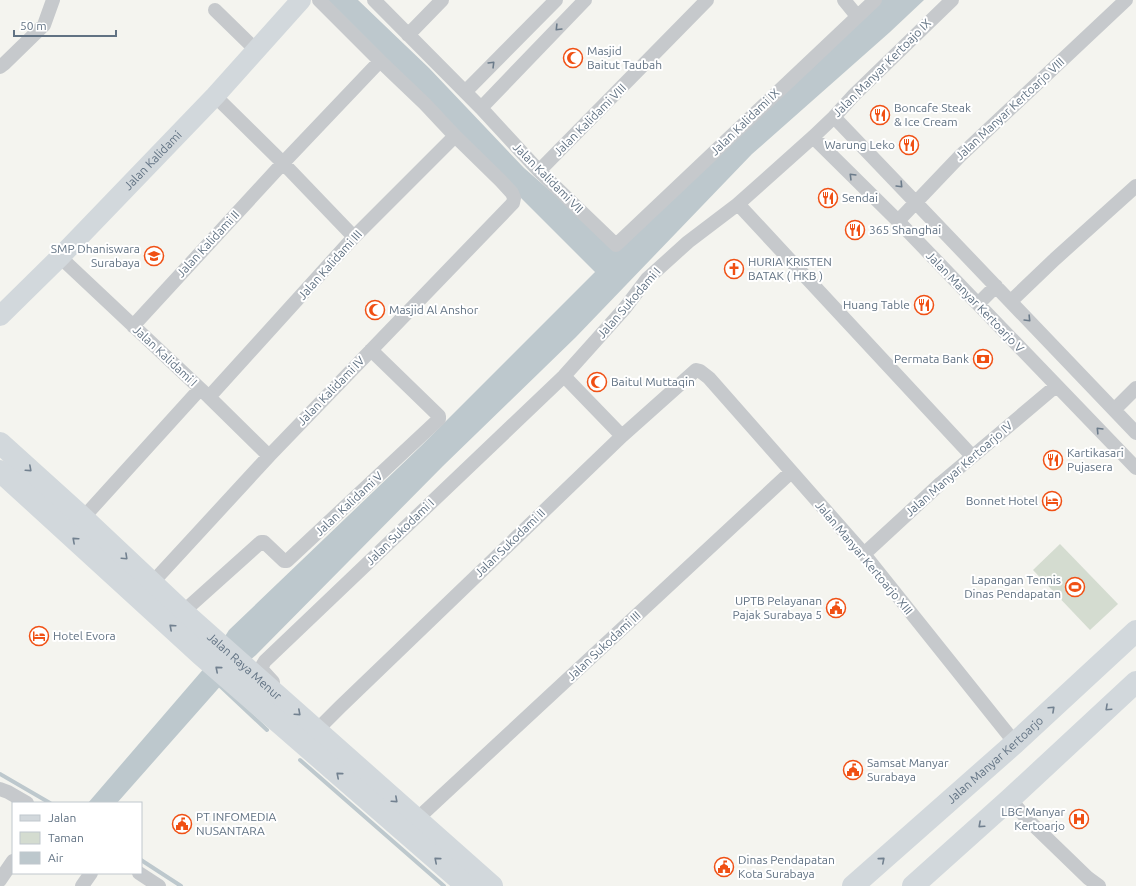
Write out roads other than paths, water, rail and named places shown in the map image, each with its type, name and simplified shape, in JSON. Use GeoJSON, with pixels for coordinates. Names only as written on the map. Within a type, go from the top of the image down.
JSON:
{"type":"FeatureCollection","features":[{"type":"Feature","properties":{"kind":"main road","name":"Jalan Raya Menur"},"geometry":{"type":"LineString","coordinates":[[0,443],[83,518],[183,612],[207,646]]}},
{"type":"Feature","properties":{"kind":"main road","name":"Jalan Raya Menur"},"geometry":{"type":"LineString","coordinates":[[0,471],[242,676],[373,792],[417,819],[492,886]]}},
{"type":"Feature","properties":{"kind":"main road","name":"Jalan Manyar Kertoarjo"},"geometry":{"type":"LineString","coordinates":[[853,886],[1015,743],[1136,631]]}},
{"type":"Feature","properties":{"kind":"main road","name":"Jalan Raya Menur"},"geometry":{"type":"LineString","coordinates":[[242,676],[275,692],[317,730],[373,792],[467,886]]}},
{"type":"Feature","properties":{"kind":"main road"},"geometry":{"type":"LineString","coordinates":[[913,886],[1010,800],[1136,682]]}},
{"type":"Feature","properties":{"kind":"street"},"geometry":{"type":"LineString","coordinates":[[0,67],[41,28],[46,20],[53,0]]}},
{"type":"Feature","properties":{"kind":"street","name":"Jalan Kalidami"},"geometry":{"type":"LineString","coordinates":[[0,316],[60,257],[215,96],[300,0]]}},
{"type":"Feature","properties":{"kind":"street"},"geometry":{"type":"LineString","coordinates":[[319,0],[456,136]]}},
{"type":"Feature","properties":{"kind":"street","name":"Jalan Kalidami VII"},"geometry":{"type":"LineString","coordinates":[[374,0],[481,108],[539,171],[616,245]]}},
{"type":"Feature","properties":{"kind":"street"},"geometry":{"type":"LineString","coordinates":[[408,35],[442,0]]}},
{"type":"Feature","properties":{"kind":"street"},"geometry":{"type":"LineString","coordinates":[[465,92],[556,0]]}},
{"type":"Feature","properties":{"kind":"street"},"geometry":{"type":"LineString","coordinates":[[481,108],[585,0]]}},
{"type":"Feature","properties":{"kind":"street","name":"Jalan Kalidami VIII"},"geometry":{"type":"LineString","coordinates":[[539,171],[707,0]]}},
{"type":"Feature","properties":{"kind":"street"},"geometry":{"type":"LineString","coordinates":[[844,0],[857,16]]}},
{"type":"Feature","properties":{"kind":"street","name":"Jalan Kalidami IX"},"geometry":{"type":"LineString","coordinates":[[616,245],[875,0]]}},
{"type":"Feature","properties":{"kind":"street","name":"Jalan Manyar Kertoajo IX"},"geometry":{"type":"LineString","coordinates":[[738,204],[834,117],[854,95],[952,0]]}},
{"type":"Feature","properties":{"kind":"street","name":"Jalan Manyar Kertoarjo VIII"},"geometry":{"type":"LineString","coordinates":[[898,221],[960,156],[1126,0]]}},
{"type":"Feature","properties":{"kind":"street"},"geometry":{"type":"LineString","coordinates":[[215,10],[256,50]]}},
{"type":"Feature","properties":{"kind":"street","name":"Jalan Kalidami II"},"geometry":{"type":"LineString","coordinates":[[133,326],[283,163],[380,61]]}},
{"type":"Feature","properties":{"kind":"street"},"geometry":{"type":"LineString","coordinates":[[215,96],[283,163],[354,237]]}},
{"type":"Feature","properties":{"kind":"street"},"geometry":{"type":"LineString","coordinates":[[834,117],[1136,433]]}},
{"type":"Feature","properties":{"kind":"street","name":"Jalan Kalidami IV"},"geometry":{"type":"LineString","coordinates":[[152,583],[269,456],[513,203],[514,198],[512,193],[456,136]]}},
{"type":"Feature","properties":{"kind":"street","name":"Jalan Kalidami III"},"geometry":{"type":"LineString","coordinates":[[83,518],[354,237],[456,136]]}},
{"type":"Feature","properties":{"kind":"street","name":"Jalan Manyar Kertoarjo V"},"geometry":{"type":"LineString","coordinates":[[813,137],[898,221],[1136,468]]}},
{"type":"Feature","properties":{"kind":"street"},"geometry":{"type":"LineString","coordinates":[[1011,301],[1136,186]]}},
{"type":"Feature","properties":{"kind":"street"},"geometry":{"type":"LineString","coordinates":[[738,204],[972,456]]}},
{"type":"Feature","properties":{"kind":"street","name":"Jalan Sukodami I"},"geometry":{"type":"LineString","coordinates":[[275,692],[277,689],[276,685],[263,671],[262,666],[265,661],[564,376],[625,308],[647,279],[679,250],[738,204]]}},
{"type":"Feature","properties":{"kind":"street","name":"Jalan Kalidami I"},"geometry":{"type":"LineString","coordinates":[[60,257],[269,456]]}},
{"type":"Feature","properties":{"kind":"street"},"geometry":{"type":"LineString","coordinates":[[978,304],[996,286]]}},
{"type":"Feature","properties":{"kind":"street","name":"Jalan Kalidami V"},"geometry":{"type":"LineString","coordinates":[[183,612],[261,542],[264,542],[284,561],[287,561],[439,419],[439,416],[371,350]]}},
{"type":"Feature","properties":{"kind":"street","name":"Jalan Sukodami II"},"geometry":{"type":"LineString","coordinates":[[317,730],[622,436],[691,374],[696,370],[700,371],[709,378]]}},
{"type":"Feature","properties":{"kind":"street"},"geometry":{"type":"LineString","coordinates":[[564,376],[622,436]]}},
{"type":"Feature","properties":{"kind":"street","name":"Jalan Manyar Kertoarjo XIII"},"geometry":{"type":"LineString","coordinates":[[709,378],[864,554],[1015,743]]}},
{"type":"Feature","properties":{"kind":"street","name":"Jalan Manyar Kertoarjo IV"},"geometry":{"type":"LineString","coordinates":[[864,554],[941,483],[1056,386]]}},
{"type":"Feature","properties":{"kind":"street"},"geometry":{"type":"LineString","coordinates":[[1114,410],[1136,388]]}},
{"type":"Feature","properties":{"kind":"street","name":"Jalan Sukodami III"},"geometry":{"type":"LineString","coordinates":[[417,819],[791,472]]}},
{"type":"Feature","properties":{"kind":"street"},"geometry":{"type":"LineString","coordinates":[[0,789],[25,802]]}},
{"type":"Feature","properties":{"kind":"street"},"geometry":{"type":"LineString","coordinates":[[1010,800],[1089,883]]}},
{"type":"Feature","properties":{"kind":"street"},"geometry":{"type":"LineString","coordinates":[[0,880],[12,862]]}},
{"type":"Feature","properties":{"kind":"street"},"geometry":{"type":"LineString","coordinates":[[82,886],[90,874]]}},
{"type":"Feature","properties":{"kind":"street"},"geometry":{"type":"LineString","coordinates":[[141,874],[160,886]]}},
{"type":"Feature","properties":{"kind":"water"},"geometry":{"type":"Polygon","coordinates":[[[323,0],[358,0],[429,68],[524,168],[618,250],[879,0],[924,0],[752,154],[576,337],[443,466],[256,655],[224,682],[118,802],[89,802],[206,666],[229,630],[421,446],[595,272],[323,0]]]}},
{"type":"Feature","properties":{"kind":"waterway"},"geometry":{"type":"LineString","coordinates":[[217,683],[267,730]]}},
{"type":"Feature","properties":{"kind":"waterway"},"geometry":{"type":"LineString","coordinates":[[300,760],[444,886]]}},
{"type":"Feature","properties":{"kind":"waterway"},"geometry":{"type":"LineString","coordinates":[[0,774],[48,802]]}},
{"type":"Feature","properties":{"kind":"waterway"},"geometry":{"type":"LineString","coordinates":[[142,861],[181,886]]}},
{"type":"Feature","properties":{"kind":"place","name":"Masjid Baitut Taubah"},"geometry":{"type":"Point","coordinates":[573,58]}},
{"type":"Feature","properties":{"kind":"place","name":"Boncafe Steak & Ice Cream"},"geometry":{"type":"Point","coordinates":[880,115]}},
{"type":"Feature","properties":{"kind":"place","name":"Warung Leko"},"geometry":{"type":"Point","coordinates":[909,145]}},
{"type":"Feature","properties":{"kind":"place","name":"Sendai"},"geometry":{"type":"Point","coordinates":[828,198]}},
{"type":"Feature","properties":{"kind":"place","name":"365 Shanghai"},"geometry":{"type":"Point","coordinates":[855,230]}},
{"type":"Feature","properties":{"kind":"place","name":"SMP Dhaniswara Surabaya"},"geometry":{"type":"Point","coordinates":[154,256]}},
{"type":"Feature","properties":{"kind":"place","name":"HURIA KRISTEN BATAK ( HKB )"},"geometry":{"type":"Point","coordinates":[734,269]}},
{"type":"Feature","properties":{"kind":"place","name":"Huang Table"},"geometry":{"type":"Point","coordinates":[924,305]}},
{"type":"Feature","properties":{"kind":"place","name":"Masjid Al Anshor"},"geometry":{"type":"Point","coordinates":[375,310]}},
{"type":"Feature","properties":{"kind":"place","name":"Permata Bank"},"geometry":{"type":"Point","coordinates":[983,359]}},
{"type":"Feature","properties":{"kind":"place","name":"Baitul Muttaqin"},"geometry":{"type":"Point","coordinates":[597,382]}},
{"type":"Feature","properties":{"kind":"place","name":"Kartikasari Pujasera"},"geometry":{"type":"Point","coordinates":[1053,460]}},
{"type":"Feature","properties":{"kind":"place","name":"Bonnet Hotel"},"geometry":{"type":"Point","coordinates":[1052,501]}},
{"type":"Feature","properties":{"kind":"place","name":"Lapangan Tennis Dinas Pendapatan"},"geometry":{"type":"Point","coordinates":[1075,587]}},
{"type":"Feature","properties":{"kind":"place","name":"UPTB Pelayanan Pajak Surabaya 5"},"geometry":{"type":"Point","coordinates":[836,608]}},
{"type":"Feature","properties":{"kind":"place","name":"Hotel Evora"},"geometry":{"type":"Point","coordinates":[39,636]}},
{"type":"Feature","properties":{"kind":"place","name":"Samsat Manyar Surabaya"},"geometry":{"type":"Point","coordinates":[853,770]}},
{"type":"Feature","properties":{"kind":"place","name":"LBC Manyar Kertoarjo"},"geometry":{"type":"Point","coordinates":[1079,819]}},
{"type":"Feature","properties":{"kind":"place","name":"PT INFOMEDIA NUSANTARA"},"geometry":{"type":"Point","coordinates":[182,824]}},
{"type":"Feature","properties":{"kind":"place","name":"Dinas Pendapatan Kota Surabaya"},"geometry":{"type":"Point","coordinates":[724,867]}}]}
